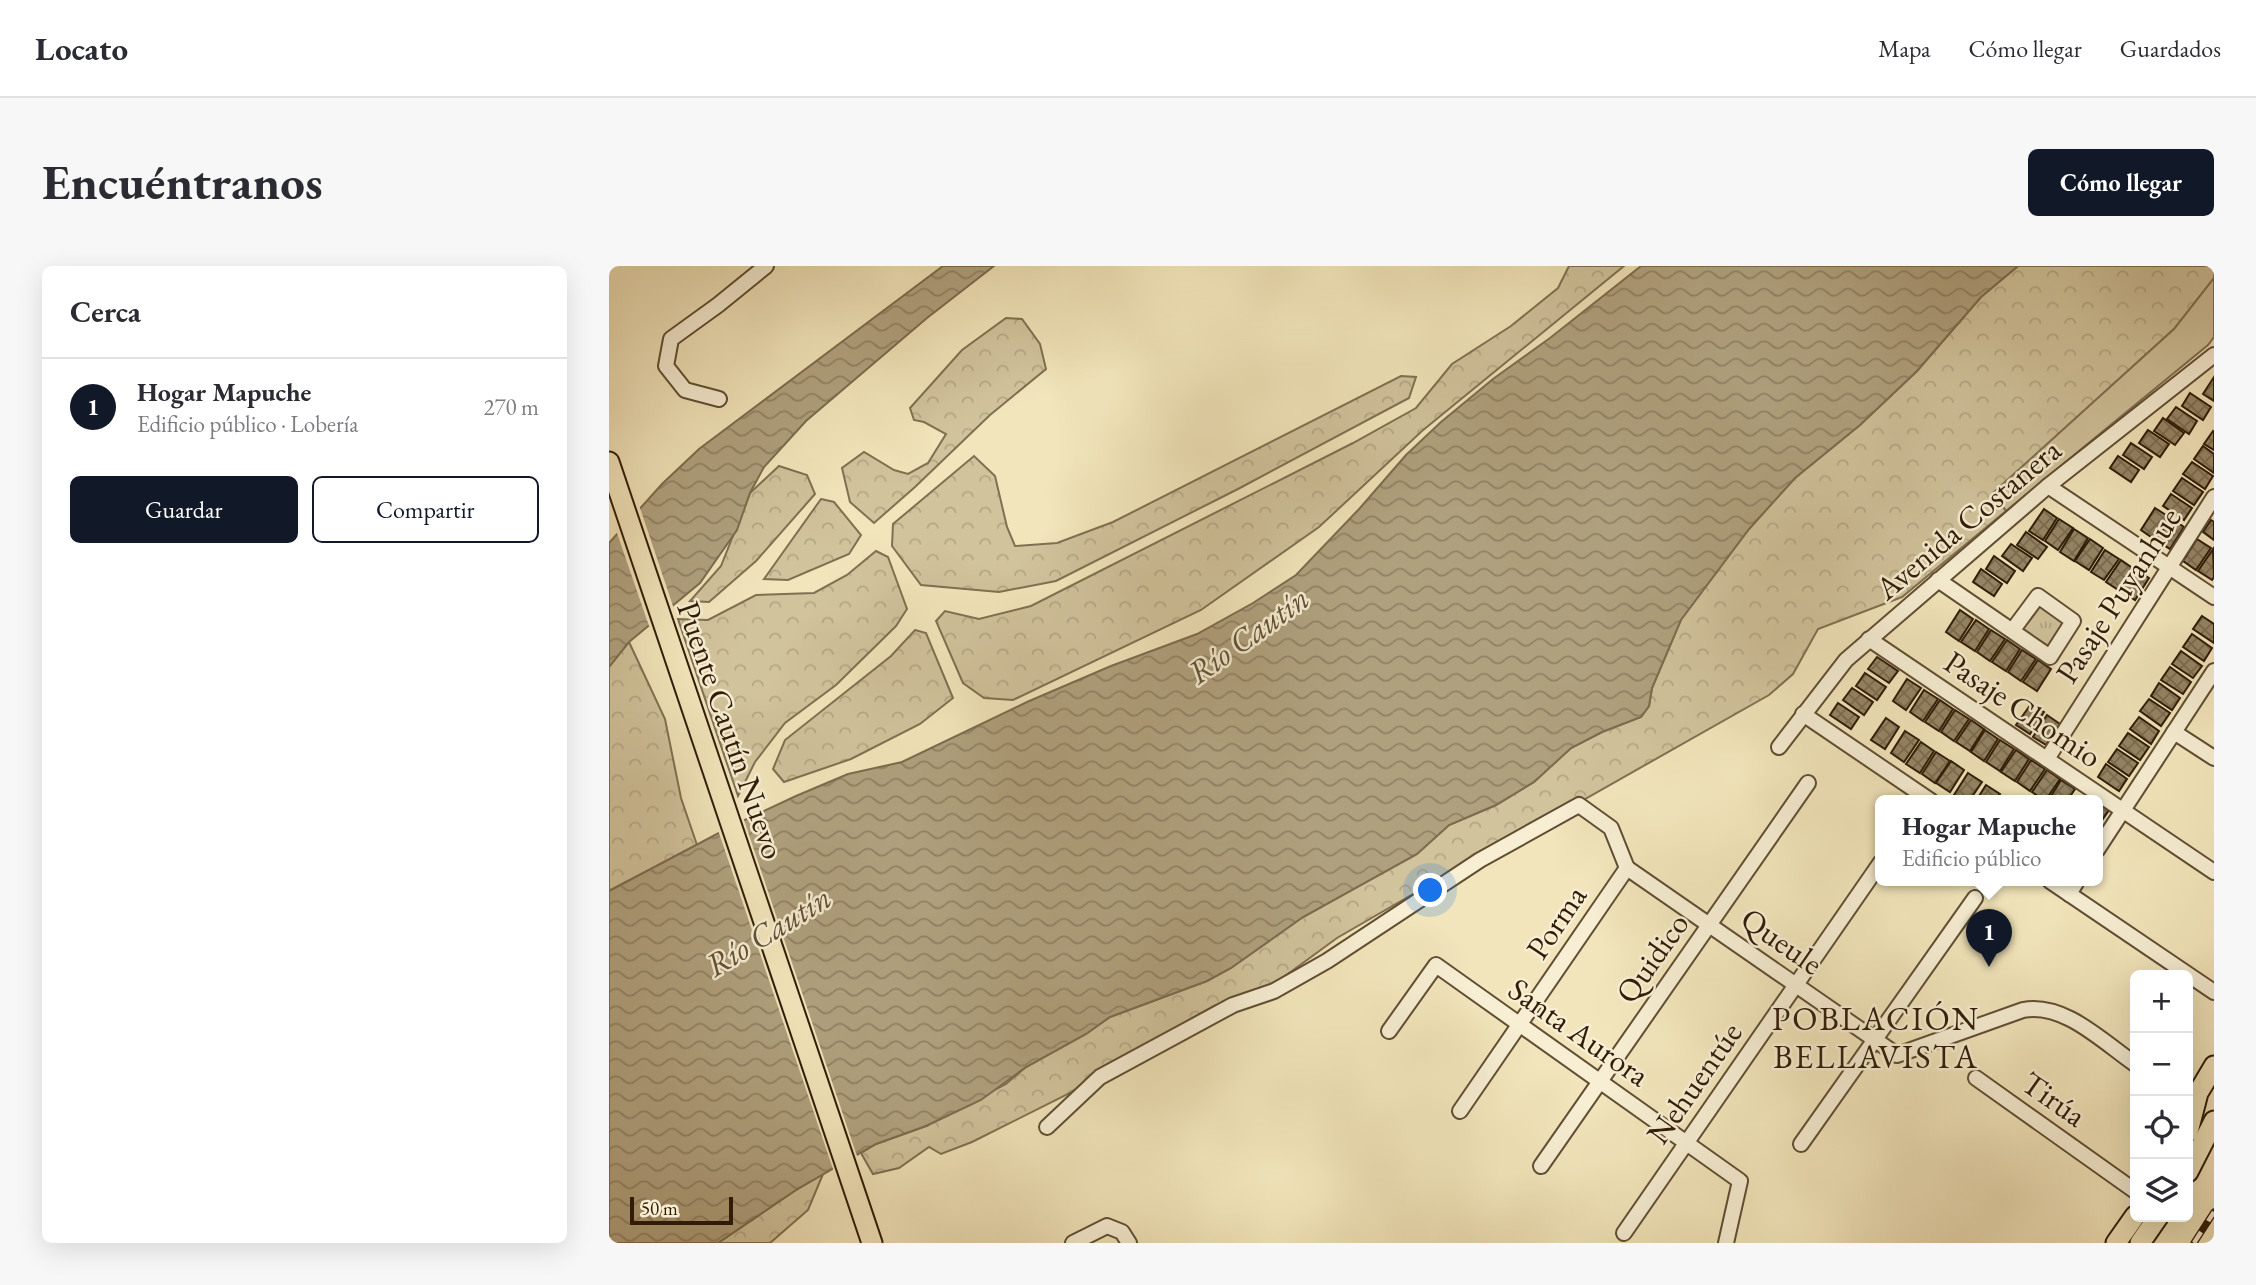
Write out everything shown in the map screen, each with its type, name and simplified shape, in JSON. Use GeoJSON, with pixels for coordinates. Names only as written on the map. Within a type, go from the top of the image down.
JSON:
{"type":"FeatureCollection","features":[{"type":"Feature","properties":{"kind":"main road","name":"Puente Cautín Nuevo"},"geometry":{"type":"LineString","coordinates":[[609,462],[872,1243]]}},
{"type":"Feature","properties":{"kind":"main road"},"geometry":{"type":"LineString","coordinates":[[2193,1100],[2214,1066]]}},
{"type":"Feature","properties":{"kind":"main road"},"geometry":{"type":"LineString","coordinates":[[2193,1162],[2214,1121]]}},
{"type":"Feature","properties":{"kind":"main road"},"geometry":{"type":"LineString","coordinates":[[2116,1243],[2131,1222]]}},
{"type":"Feature","properties":{"kind":"main road"},"geometry":{"type":"LineString","coordinates":[[2140,1243],[2155,1222]]}},
{"type":"Feature","properties":{"kind":"street"},"geometry":{"type":"LineString","coordinates":[[719,399],[685,390],[666,366],[671,339],[766,266]]}},
{"type":"Feature","properties":{"kind":"street","name":"Avenida Costanera"},"geometry":{"type":"LineString","coordinates":[[1779,747],[1846,660],[1869,639],[2048,486],[2214,355]]}},
{"type":"Feature","properties":{"kind":"street"},"geometry":{"type":"LineString","coordinates":[[2048,486],[2214,597]]}},
{"type":"Feature","properties":{"kind":"street","name":"Pasaje Puyanhue"},"geometry":{"type":"LineString","coordinates":[[2047,759],[2214,496]]}},
{"type":"Feature","properties":{"kind":"street"},"geometry":{"type":"LineString","coordinates":[[1938,580],[2012,631],[2050,657],[2073,621],[2038,596],[2012,631]]}},
{"type":"Feature","properties":{"kind":"street","name":"Pasaje Chomio"},"geometry":{"type":"LineString","coordinates":[[1869,639],[2101,795]]}},
{"type":"Feature","properties":{"kind":"street"},"geometry":{"type":"LineString","coordinates":[[2103,842],[2214,670]]}},
{"type":"Feature","properties":{"kind":"street"},"geometry":{"type":"LineString","coordinates":[[1803,714],[1919,795]]}},
{"type":"Feature","properties":{"kind":"street"},"geometry":{"type":"LineString","coordinates":[[2174,732],[2214,758]]}},
{"type":"Feature","properties":{"kind":"street","name":"Quidico"},"geometry":{"type":"LineString","coordinates":[[1541,1166],[1808,783]]}},
{"type":"Feature","properties":{"kind":"street","name":"Pasaje Chomio"},"geometry":{"type":"LineString","coordinates":[[2103,797],[2214,872]]}},
{"type":"Feature","properties":{"kind":"street"},"geometry":{"type":"LineString","coordinates":[[1047,1127],[1100,1077],[1233,1006],[1285,985],[1327,961],[1480,860],[1579,805],[1611,828],[1626,868]]}},
{"type":"Feature","properties":{"kind":"street","name":"Queule"},"geometry":{"type":"LineString","coordinates":[[1626,868],[1897,1055],[2023,1010],[2047,1009],[2062,1013],[2130,1061]]}},
{"type":"Feature","properties":{"kind":"street","name":"Porma"},"geometry":{"type":"LineString","coordinates":[[1460,1111],[1626,868]]}},
{"type":"Feature","properties":{"kind":"street","name":"Nehuentúe"},"geometry":{"type":"LineString","coordinates":[[1624,1233],[1875,871]]}},
{"type":"Feature","properties":{"kind":"street"},"geometry":{"type":"LineString","coordinates":[[2057,886],[2214,992]]}},
{"type":"Feature","properties":{"kind":"street"},"geometry":{"type":"LineString","coordinates":[[2069,894],[2074,886]]}},
{"type":"Feature","properties":{"kind":"street"},"geometry":{"type":"LineString","coordinates":[[1801,1144],[1975,898]]}},
{"type":"Feature","properties":{"kind":"street","name":"Santa Aurora"},"geometry":{"type":"LineString","coordinates":[[1389,1031],[1436,965],[1740,1181],[1726,1243]]}},
{"type":"Feature","properties":{"kind":"street","name":"Tirúa"},"geometry":{"type":"LineString","coordinates":[[1976,1077],[2130,1187]]}},
{"type":"Feature","properties":{"kind":"street"},"geometry":{"type":"LineString","coordinates":[[1073,1243],[1107,1226],[1122,1232],[1129,1243]]}},
{"type":"Feature","properties":{"kind":"green space"},"geometry":{"type":"Polygon","coordinates":[[[1569,266],[1624,266],[1422,431],[1319,527],[1201,610],[1013,700],[984,698],[963,683],[936,621],[945,611],[979,619],[1031,606],[1353,443],[1416,408],[1452,364],[1511,326],[1558,288],[1569,266]]]}},
{"type":"Feature","properties":{"kind":"green space"},"geometry":{"type":"Polygon","coordinates":[[[2018,266],[2214,266],[2214,278],[2174,329],[1995,492],[2006,511],[1902,597],[1818,629],[1793,674],[1769,695],[1585,799],[1555,812],[1337,938],[1270,987],[1214,1006],[1096,1072],[1072,1092],[972,1142],[941,1154],[929,1147],[899,1168],[873,1174],[861,1153],[876,1144],[926,1126],[1006,1084],[1026,1067],[1086,1034],[1110,1017],[1207,981],[1231,968],[1303,917],[1417,854],[1449,825],[1496,805],[1534,782],[1571,748],[1641,717],[1649,706],[1652,688],[1681,619],[1749,529],[1795,478],[1860,425],[1917,371],[1981,297],[2018,266]]]}},
{"type":"Feature","properties":{"kind":"green space"},"geometry":{"type":"Polygon","coordinates":[[[2214,278],[2214,337],[2208,345],[2006,511],[1994,492],[2174,329],[2214,278]]]}},
{"type":"Feature","properties":{"kind":"green space"},"geometry":{"type":"Polygon","coordinates":[[[1006,318],[1022,319],[1040,344],[1046,369],[990,415],[874,523],[850,502],[842,468],[864,452],[894,470],[908,474],[928,463],[946,434],[924,422],[914,420],[910,408],[962,350],[1006,318]]]}},
{"type":"Feature","properties":{"kind":"green space"},"geometry":{"type":"Polygon","coordinates":[[[1401,376],[1416,377],[1409,398],[1056,581],[999,592],[921,585],[892,546],[893,524],[974,456],[995,476],[1007,527],[1015,546],[1057,543],[1113,522],[1401,376]]]}},
{"type":"Feature","properties":{"kind":"green space"},"geometry":{"type":"Polygon","coordinates":[[[779,466],[807,475],[815,494],[756,561],[709,602],[690,601],[721,566],[750,493],[779,466]]]}},
{"type":"Feature","properties":{"kind":"green space"},"geometry":{"type":"Polygon","coordinates":[[[821,499],[834,502],[861,535],[849,554],[788,580],[764,579],[821,499]]]}},
{"type":"Feature","properties":{"kind":"green space"},"geometry":{"type":"Polygon","coordinates":[[[876,551],[888,557],[907,609],[896,626],[836,685],[785,723],[755,762],[738,796],[678,619],[708,620],[756,595],[814,593],[847,575],[876,551]]]}},
{"type":"Feature","properties":{"kind":"green space"},"geometry":{"type":"Polygon","coordinates":[[[2038,600],[2070,622],[2049,654],[2017,631],[2038,600]]]}},
{"type":"Feature","properties":{"kind":"green space"},"geometry":{"type":"Polygon","coordinates":[[[915,630],[926,633],[953,698],[920,724],[851,759],[784,782],[773,769],[785,740],[891,656],[915,630]]]}},
{"type":"Feature","properties":{"kind":"green space"},"geometry":{"type":"Polygon","coordinates":[[[629,642],[665,719],[681,798],[697,845],[609,891],[609,667],[629,642]]]}},
{"type":"Feature","properties":{"kind":"green space"},"geometry":{"type":"Polygon","coordinates":[[[823,1174],[808,1210],[770,1243],[718,1243],[796,1190],[823,1174]]]}},
{"type":"Feature","properties":{"kind":"water"},"geometry":{"type":"Polygon","coordinates":[[[943,266],[994,266],[927,318],[806,421],[764,467],[750,493],[737,530],[700,583],[629,642],[609,667],[609,543],[662,484],[699,449],[943,266]]]}},
{"type":"Feature","properties":{"kind":"water","name":"Río Cautín"},"geometry":{"type":"Polygon","coordinates":[[[1641,266],[2018,266],[1981,297],[1917,371],[1860,425],[1795,478],[1749,529],[1681,620],[1652,688],[1649,706],[1641,717],[1571,748],[1534,782],[1496,805],[1449,825],[1417,854],[1303,917],[1231,968],[1207,981],[1110,1017],[1086,1034],[1026,1067],[981,1100],[926,1126],[876,1144],[796,1190],[718,1243],[609,1243],[609,891],[734,825],[796,796],[848,774],[902,762],[1027,702],[1111,666],[1197,634],[1253,603],[1296,575],[1406,455],[1441,422],[1641,266]]]}},
{"type":"Feature","properties":{"kind":"pier"},"geometry":{"type":"Polygon","coordinates":[[[639,505],[674,609],[650,629],[616,530],[639,505]]]}},
{"type":"Feature","properties":{"kind":"pier"},"geometry":{"type":"Polygon","coordinates":[[[743,817],[858,1159],[834,1172],[718,830],[743,817]]]}},
{"type":"Feature","properties":{"kind":"building"},"geometry":{"type":"Polygon","coordinates":[[[2214,377],[2214,401],[2203,394],[2214,377]]]}},
{"type":"Feature","properties":{"kind":"building"},"geometry":{"type":"Polygon","coordinates":[[[2190,393],[2211,407],[2203,420],[2182,406],[2190,393]]]}},
{"type":"Feature","properties":{"kind":"building"},"geometry":{"type":"Polygon","coordinates":[[[2176,407],[2197,421],[2189,434],[2167,419],[2176,407]]]}},
{"type":"Feature","properties":{"kind":"building"},"geometry":{"type":"Polygon","coordinates":[[[2163,418],[2184,433],[2175,445],[2154,431],[2163,418]]]}},
{"type":"Feature","properties":{"kind":"building"},"geometry":{"type":"Polygon","coordinates":[[[2148,430],[2169,444],[2160,457],[2139,443],[2148,430]]]}},
{"type":"Feature","properties":{"kind":"building"},"geometry":{"type":"Polygon","coordinates":[[[2214,432],[2214,450],[2204,444],[2214,432]]]}},
{"type":"Feature","properties":{"kind":"building"},"geometry":{"type":"Polygon","coordinates":[[[2131,443],[2152,457],[2144,469],[2123,455],[2131,443]]]}},
{"type":"Feature","properties":{"kind":"building"},"geometry":{"type":"Polygon","coordinates":[[[2203,446],[2214,454],[2214,473],[2194,459],[2203,446]]]}},
{"type":"Feature","properties":{"kind":"building"},"geometry":{"type":"Polygon","coordinates":[[[2118,456],[2139,470],[2131,482],[2110,468],[2118,456]]]}},
{"type":"Feature","properties":{"kind":"building"},"geometry":{"type":"Polygon","coordinates":[[[2192,462],[2213,476],[2205,489],[2183,474],[2192,462]]]}},
{"type":"Feature","properties":{"kind":"building"},"geometry":{"type":"Polygon","coordinates":[[[2182,478],[2203,492],[2194,505],[2173,491],[2182,478]]]}},
{"type":"Feature","properties":{"kind":"building"},"geometry":{"type":"Polygon","coordinates":[[[2171,494],[2192,508],[2184,520],[2163,506],[2171,494]]]}},
{"type":"Feature","properties":{"kind":"building"},"geometry":{"type":"Polygon","coordinates":[[[2155,508],[2169,517],[2154,539],[2141,530],[2155,508]]]}},
{"type":"Feature","properties":{"kind":"building"},"geometry":{"type":"Polygon","coordinates":[[[2044,509],[2057,518],[2043,540],[2029,531],[2044,509]]]}},
{"type":"Feature","properties":{"kind":"building"},"geometry":{"type":"Polygon","coordinates":[[[2171,518],[2184,527],[2170,549],[2156,540],[2171,518]]]}},
{"type":"Feature","properties":{"kind":"building"},"geometry":{"type":"Polygon","coordinates":[[[2059,519],[2073,528],[2058,550],[2045,541],[2059,519]]]}},
{"type":"Feature","properties":{"kind":"building"},"geometry":{"type":"Polygon","coordinates":[[[2211,520],[2214,522],[2214,540],[2203,532],[2211,520]]]}},
{"type":"Feature","properties":{"kind":"building"},"geometry":{"type":"Polygon","coordinates":[[[2074,529],[2088,538],[2074,561],[2060,552],[2074,529]]]}},
{"type":"Feature","properties":{"kind":"building"},"geometry":{"type":"Polygon","coordinates":[[[2026,532],[2047,547],[2038,559],[2017,545],[2026,532]]]}},
{"type":"Feature","properties":{"kind":"building"},"geometry":{"type":"Polygon","coordinates":[[[2090,539],[2103,548],[2089,570],[2075,561],[2090,539]]]}},
{"type":"Feature","properties":{"kind":"building"},"geometry":{"type":"Polygon","coordinates":[[[2197,539],[2211,548],[2196,570],[2183,561],[2197,539]]]}},
{"type":"Feature","properties":{"kind":"building"},"geometry":{"type":"Polygon","coordinates":[[[2011,544],[2032,558],[2023,571],[2002,556],[2011,544]]]}},
{"type":"Feature","properties":{"kind":"building"},"geometry":{"type":"Polygon","coordinates":[[[2213,549],[2214,577],[2212,580],[2198,571],[2213,549]]]}},
{"type":"Feature","properties":{"kind":"building"},"geometry":{"type":"Polygon","coordinates":[[[2105,550],[2119,559],[2104,580],[2091,572],[2105,550]]]}},
{"type":"Feature","properties":{"kind":"building"},"geometry":{"type":"Polygon","coordinates":[[[1994,556],[2015,571],[2007,583],[1986,569],[1994,556]]]}},
{"type":"Feature","properties":{"kind":"building"},"geometry":{"type":"Polygon","coordinates":[[[2121,560],[2134,569],[2120,591],[2106,582],[2121,560]]]}},
{"type":"Feature","properties":{"kind":"building"},"geometry":{"type":"Polygon","coordinates":[[[1981,569],[2002,584],[1994,596],[1973,582],[1981,569]]]}},
{"type":"Feature","properties":{"kind":"building"},"geometry":{"type":"Polygon","coordinates":[[[2135,569],[2149,578],[2135,600],[2121,591],[2135,569]]]}},
{"type":"Feature","properties":{"kind":"building"},"geometry":{"type":"Polygon","coordinates":[[[1960,610],[1973,619],[1959,641],[1946,632],[1960,610]]]}},
{"type":"Feature","properties":{"kind":"building"},"geometry":{"type":"Polygon","coordinates":[[[2202,616],[2214,624],[2214,643],[2193,629],[2202,616]]]}},
{"type":"Feature","properties":{"kind":"building"},"geometry":{"type":"Polygon","coordinates":[[[1976,620],[1989,629],[1975,651],[1961,642],[1976,620]]]}},
{"type":"Feature","properties":{"kind":"building"},"geometry":{"type":"Polygon","coordinates":[[[1991,630],[2005,639],[1990,661],[1977,652],[1991,630]]]}},
{"type":"Feature","properties":{"kind":"building"},"geometry":{"type":"Polygon","coordinates":[[[2192,634],[2212,648],[2204,661],[2183,647],[2192,634]]]}},
{"type":"Feature","properties":{"kind":"building"},"geometry":{"type":"Polygon","coordinates":[[[2007,640],[2020,649],[2006,671],[1992,662],[2007,640]]]}},
{"type":"Feature","properties":{"kind":"building"},"geometry":{"type":"Polygon","coordinates":[[[2022,650],[2036,659],[2021,681],[2008,672],[2022,650]]]}},
{"type":"Feature","properties":{"kind":"building"},"geometry":{"type":"Polygon","coordinates":[[[2181,651],[2202,666],[2193,678],[2172,664],[2181,651]]]}},
{"type":"Feature","properties":{"kind":"building"},"geometry":{"type":"Polygon","coordinates":[[[1877,657],[1898,671],[1889,683],[1868,669],[1877,657]]]}},
{"type":"Feature","properties":{"kind":"building"},"geometry":{"type":"Polygon","coordinates":[[[2038,660],[2051,669],[2037,691],[2023,682],[2038,660]]]}},
{"type":"Feature","properties":{"kind":"building"},"geometry":{"type":"Polygon","coordinates":[[[2170,667],[2191,682],[2183,694],[2161,680],[2170,667]]]}},
{"type":"Feature","properties":{"kind":"building"},"geometry":{"type":"Polygon","coordinates":[[[1865,673],[1886,687],[1877,700],[1856,686],[1865,673]]]}},
{"type":"Feature","properties":{"kind":"building"},"geometry":{"type":"Polygon","coordinates":[[[1907,679],[1921,688],[1906,710],[1893,701],[1907,679]]]}},
{"type":"Feature","properties":{"kind":"building"},"geometry":{"type":"Polygon","coordinates":[[[2159,683],[2180,698],[2172,710],[2151,696],[2159,683]]]}},
{"type":"Feature","properties":{"kind":"building"},"geometry":{"type":"Polygon","coordinates":[[[1852,688],[1873,702],[1864,715],[1843,700],[1852,688]]]}},
{"type":"Feature","properties":{"kind":"building"},"geometry":{"type":"Polygon","coordinates":[[[1924,690],[1938,699],[1923,721],[1910,712],[1924,690]]]}},
{"type":"Feature","properties":{"kind":"building"},"geometry":{"type":"Polygon","coordinates":[[[2149,699],[2170,713],[2161,726],[2140,711],[2149,699]]]}},
{"type":"Feature","properties":{"kind":"building"},"geometry":{"type":"Polygon","coordinates":[[[1940,700],[1953,709],[1939,731],[1925,722],[1940,700]]]}},
{"type":"Feature","properties":{"kind":"building"},"geometry":{"type":"Polygon","coordinates":[[[1838,703],[1859,717],[1851,729],[1830,715],[1838,703]]]}},
{"type":"Feature","properties":{"kind":"building"},"geometry":{"type":"Polygon","coordinates":[[[2031,704],[2044,712],[2030,734],[2016,725],[2031,704]]]}},
{"type":"Feature","properties":{"kind":"building"},"geometry":{"type":"Polygon","coordinates":[[[1955,710],[1969,719],[1954,741],[1941,732],[1955,710]]]}},
{"type":"Feature","properties":{"kind":"building"},"geometry":{"type":"Polygon","coordinates":[[[2047,715],[2060,724],[2046,745],[2033,737],[2047,715]]]}},
{"type":"Feature","properties":{"kind":"building"},"geometry":{"type":"Polygon","coordinates":[[[2139,717],[2159,731],[2151,744],[2130,729],[2139,717]]]}},
{"type":"Feature","properties":{"kind":"building"},"geometry":{"type":"Polygon","coordinates":[[[1886,718],[1899,727],[1885,749],[1871,740],[1886,718]]]}},
{"type":"Feature","properties":{"kind":"building"},"geometry":{"type":"Polygon","coordinates":[[[1971,720],[1984,729],[1970,751],[1956,742],[1971,720]]]}},
{"type":"Feature","properties":{"kind":"building"},"geometry":{"type":"Polygon","coordinates":[[[1985,730],[1998,739],[1984,761],[1971,752],[1985,730]]]}},
{"type":"Feature","properties":{"kind":"building"},"geometry":{"type":"Polygon","coordinates":[[[1905,731],[1919,740],[1904,762],[1891,753],[1905,731]]]}},
{"type":"Feature","properties":{"kind":"building"},"geometry":{"type":"Polygon","coordinates":[[[2128,733],[2149,747],[2140,760],[2119,746],[2128,733]]]}},
{"type":"Feature","properties":{"kind":"building"},"geometry":{"type":"Polygon","coordinates":[[[2000,740],[2014,749],[2000,771],[1986,762],[2000,740]]]}},
{"type":"Feature","properties":{"kind":"building"},"geometry":{"type":"Polygon","coordinates":[[[1921,742],[1934,751],[1920,773],[1906,764],[1921,742]]]}},
{"type":"Feature","properties":{"kind":"building"},"geometry":{"type":"Polygon","coordinates":[[[2117,749],[2138,763],[2129,776],[2108,762],[2117,749]]]}},
{"type":"Feature","properties":{"kind":"building"},"geometry":{"type":"Polygon","coordinates":[[[2016,750],[2029,759],[2015,781],[2001,772],[2016,750]]]}},
{"type":"Feature","properties":{"kind":"building"},"geometry":{"type":"Polygon","coordinates":[[[1936,752],[1950,761],[1935,783],[1922,774],[1936,752]]]}},
{"type":"Feature","properties":{"kind":"building"},"geometry":{"type":"Polygon","coordinates":[[[2031,760],[2045,769],[2030,791],[2017,782],[2031,760]]]}},
{"type":"Feature","properties":{"kind":"building"},"geometry":{"type":"Polygon","coordinates":[[[1951,761],[1964,770],[1950,792],[1936,783],[1951,761]]]}},
{"type":"Feature","properties":{"kind":"building"},"geometry":{"type":"Polygon","coordinates":[[[2106,764],[2127,779],[2119,791],[2098,777],[2106,764]]]}},
{"type":"Feature","properties":{"kind":"building"},"geometry":{"type":"Polygon","coordinates":[[[2047,770],[2060,779],[2049,795],[2036,795],[2032,792],[2047,770]]]}},
{"type":"Feature","properties":{"kind":"building"},"geometry":{"type":"Polygon","coordinates":[[[1968,773],[1982,782],[1973,795],[1954,795],[1968,773]]]}},
{"type":"Feature","properties":{"kind":"building"},"geometry":{"type":"Polygon","coordinates":[[[2061,780],[2075,789],[2071,795],[2052,795],[2061,780]]]}},
{"type":"Feature","properties":{"kind":"building"},"geometry":{"type":"Polygon","coordinates":[[[1986,785],[2000,794],[1999,795],[1980,795],[1986,785]]]}},
{"type":"Feature","properties":{"kind":"building"},"geometry":{"type":"Polygon","coordinates":[[[2103,806],[2109,810],[2103,819],[2103,806]]]}},
{"type":"Feature","properties":{"kind":"railway"},"geometry":{"type":"LineString","coordinates":[[2194,1243],[2214,1212]]}},
{"type":"Feature","properties":{"kind":"place","name":"Hogar Mapuche"},"geometry":{"type":"Point","coordinates":[1989,967]}},
{"type":"Feature","properties":{"kind":"district","name":"POBLACIÓN BELLAVISTA"},"geometry":{"type":"Point","coordinates":[1876,1037]}}]}
